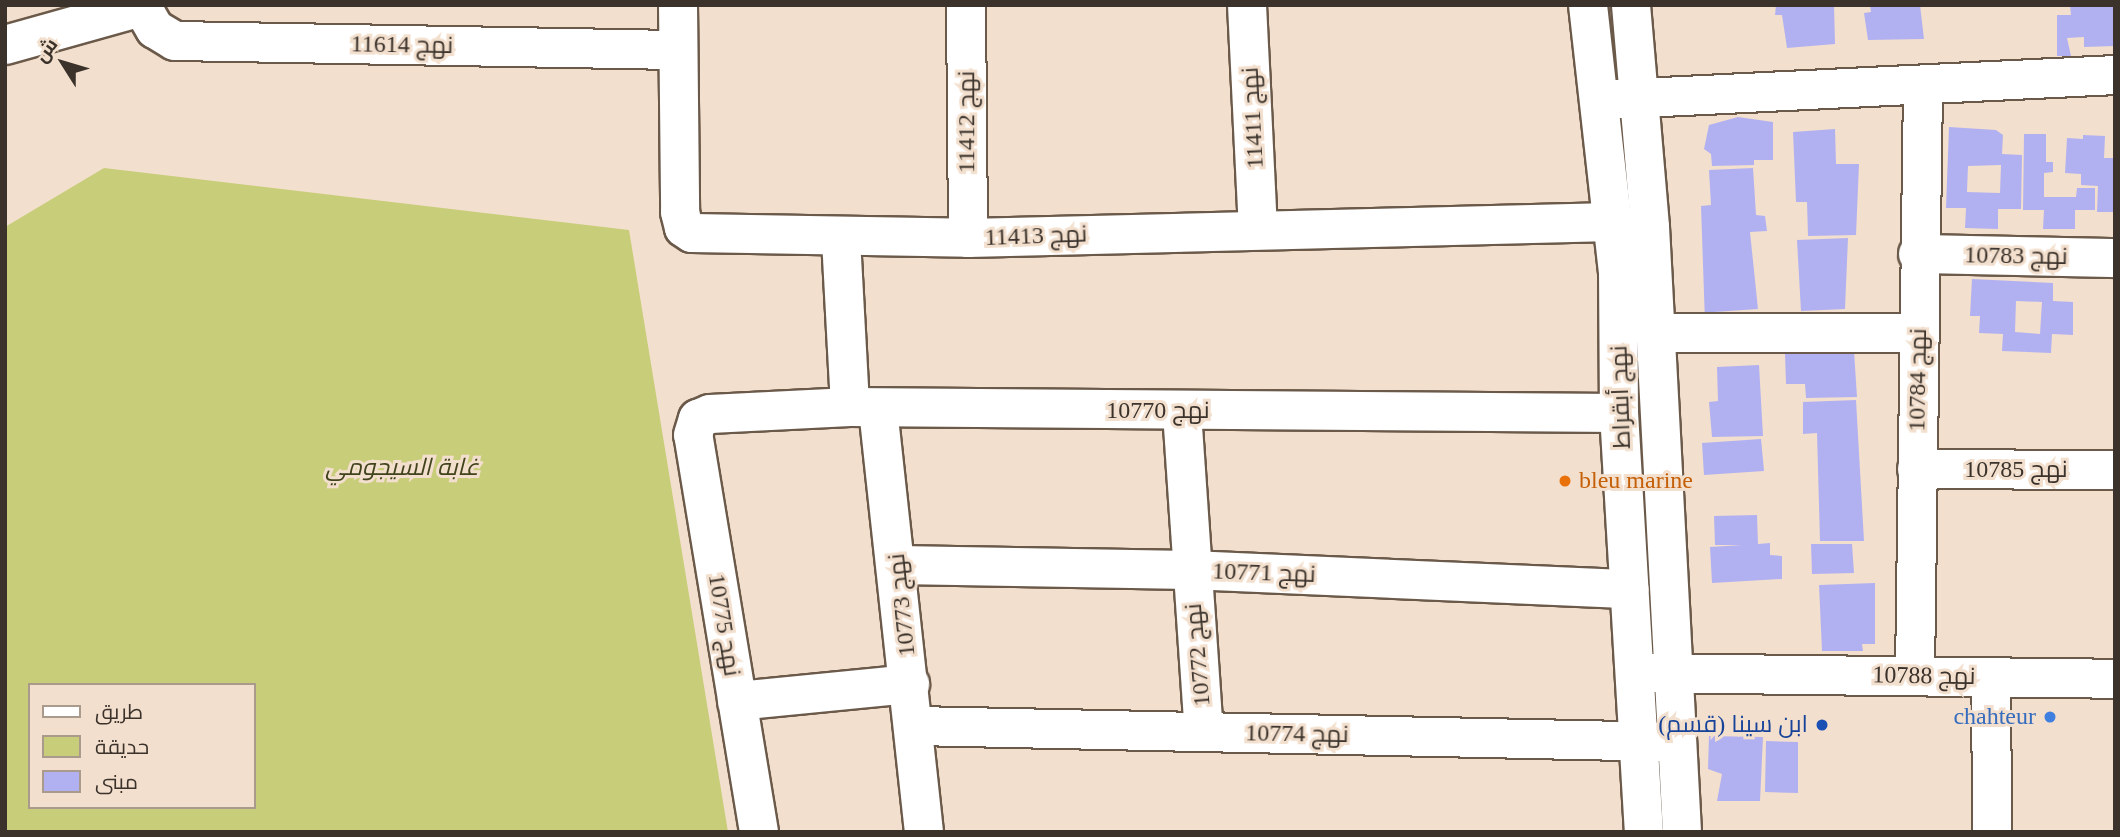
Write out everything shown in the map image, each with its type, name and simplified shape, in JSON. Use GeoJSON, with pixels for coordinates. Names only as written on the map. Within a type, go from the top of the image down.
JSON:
{"type":"FeatureCollection","features":[{"type":"Feature","properties":{"kind":"street","name":"نهج 11413"},"geometry":{"type":"LineString","coordinates":[[678,5],[684,228],[692,233],[841,239],[968,238],[1612,222]]}},
{"type":"Feature","properties":{"kind":"street","name":"نهج 11412"},"geometry":{"type":"LineString","coordinates":[[965,5],[968,238]]}},
{"type":"Feature","properties":{"kind":"street","name":"نهج 11411"},"geometry":{"type":"LineString","coordinates":[[1247,5],[1258,230]]}},
{"type":"Feature","properties":{"kind":"street","name":"نهج أبقراط"},"geometry":{"type":"LineString","coordinates":[[1588,5],[1601,100],[1612,222],[1619,413],[1641,459],[1677,675],[1682,832]]}},
{"type":"Feature","properties":{"kind":"street","name":"نهج أبقراط"},"geometry":{"type":"LineString","coordinates":[[1630,5],[1642,100],[1654,333],[1630,589],[1644,832]]}},
{"type":"Feature","properties":{"kind":"street","name":"نهج 11614"},"geometry":{"type":"LineString","coordinates":[[5,45],[141,6],[155,29],[175,41],[678,50]]}},
{"type":"Feature","properties":{"kind":"street"},"geometry":{"type":"LineString","coordinates":[[1601,100],[2115,75]]}},
{"type":"Feature","properties":{"kind":"street","name":"نهج 10784"},"geometry":{"type":"LineString","coordinates":[[1914,674],[1918,254],[1923,86]]}},
{"type":"Feature","properties":{"kind":"street","name":"نهج 10773"},"geometry":{"type":"LineString","coordinates":[[841,239],[864,408],[898,565],[923,817]]}},
{"type":"Feature","properties":{"kind":"street","name":"نهج 10783"},"geometry":{"type":"LineString","coordinates":[[1918,254],[2115,258]]}},
{"type":"Feature","properties":{"kind":"street"},"geometry":{"type":"LineString","coordinates":[[1654,333],[1917,333]]}},
{"type":"Feature","properties":{"kind":"street","name":"نهج 10770"},"geometry":{"type":"LineString","coordinates":[[698,419],[710,414],[864,408],[1619,413]]}},
{"type":"Feature","properties":{"kind":"street","name":"نهج 10772"},"geometry":{"type":"LineString","coordinates":[[1182,412],[1204,731]]}},
{"type":"Feature","properties":{"kind":"street","name":"نهج 10775"},"geometry":{"type":"LineString","coordinates":[[698,419],[694,435],[759,832]]}},
{"type":"Feature","properties":{"kind":"street","name":"نهج 10785"},"geometry":{"type":"LineString","coordinates":[[1917,469],[2115,470]]}},
{"type":"Feature","properties":{"kind":"street","name":"نهج 10771"},"geometry":{"type":"LineString","coordinates":[[898,565],[1191,570],[1630,589]]}},
{"type":"Feature","properties":{"kind":"street","name":"نهج 10788"},"geometry":{"type":"LineString","coordinates":[[1634,672],[1732,676],[1914,674],[2115,679]]}},
{"type":"Feature","properties":{"kind":"street"},"geometry":{"type":"LineString","coordinates":[[1991,678],[1992,832]]}},
{"type":"Feature","properties":{"kind":"street"},"geometry":{"type":"LineString","coordinates":[[737,701],[911,684]]}},
{"type":"Feature","properties":{"kind":"street","name":"نهج 10774"},"geometry":{"type":"LineString","coordinates":[[915,726],[1679,742]]}},
{"type":"Feature","properties":{"kind":"green space","name":"غابة السيجومي"},"geometry":{"type":"Polygon","coordinates":[[[104,168],[629,230],[728,832],[5,832],[5,227],[104,168]]]}},
{"type":"Feature","properties":{"kind":"building"},"geometry":{"type":"Polygon","coordinates":[[[1776,5],[1834,5],[1835,44],[1787,48],[1782,15],[1775,15],[1776,5]]]}},
{"type":"Feature","properties":{"kind":"building"},"geometry":{"type":"Polygon","coordinates":[[[1870,5],[1920,5],[1924,39],[1868,40],[1864,13],[1871,12],[1870,5]]]}},
{"type":"Feature","properties":{"kind":"building"},"geometry":{"type":"Polygon","coordinates":[[[2070,5],[2115,5],[2115,46],[2084,47],[2084,37],[2067,38],[2071,56],[2057,56],[2057,15],[2071,15],[2070,5]]]}},
{"type":"Feature","properties":{"kind":"building"},"geometry":{"type":"Polygon","coordinates":[[[1738,117],[1773,122],[1773,160],[1754,160],[1754,165],[1712,166],[1711,154],[1704,149],[1709,125],[1738,117]]]}},
{"type":"Feature","properties":{"kind":"building"},"geometry":{"type":"Polygon","coordinates":[[[1949,127],[1996,130],[2003,135],[2002,154],[2022,155],[2021,209],[1998,209],[1998,229],[1965,228],[1966,208],[1946,208],[1949,127]],[[2001,165],[1968,166],[1967,192],[2000,193],[2001,165]]]}},
{"type":"Feature","properties":{"kind":"building"},"geometry":{"type":"Polygon","coordinates":[[[1835,129],[1836,164],[1859,164],[1856,235],[1808,236],[1807,202],[1796,202],[1793,132],[1835,129]]]}},
{"type":"Feature","properties":{"kind":"building"},"geometry":{"type":"Polygon","coordinates":[[[2024,134],[2046,134],[2046,162],[2053,162],[2053,172],[2044,173],[2044,197],[2076,197],[2077,188],[2095,188],[2095,210],[2075,210],[2075,229],[2043,229],[2044,210],[2023,210],[2024,134]]]}},
{"type":"Feature","properties":{"kind":"building"},"geometry":{"type":"Polygon","coordinates":[[[2083,135],[2105,136],[2104,158],[2115,158],[2115,212],[2097,212],[2098,186],[2081,185],[2081,174],[2065,173],[2067,138],[2083,139],[2083,135]]]}},
{"type":"Feature","properties":{"kind":"building"},"geometry":{"type":"Polygon","coordinates":[[[1753,168],[1756,215],[1765,216],[1767,231],[1750,232],[1758,309],[1714,312],[1716,322],[1705,323],[1701,206],[1711,205],[1709,170],[1753,168]]]}},
{"type":"Feature","properties":{"kind":"building"},"geometry":{"type":"Polygon","coordinates":[[[1848,238],[1845,309],[1801,311],[1797,240],[1848,238]]]}},
{"type":"Feature","properties":{"kind":"building"},"geometry":{"type":"Polygon","coordinates":[[[1972,279],[2053,283],[2053,301],[2073,302],[2073,335],[2052,334],[2051,353],[2002,351],[2003,334],[1979,333],[1980,316],[1970,316],[1972,279]],[[2016,301],[2015,332],[2040,334],[2042,302],[2016,301]]]}},
{"type":"Feature","properties":{"kind":"building"},"geometry":{"type":"Polygon","coordinates":[[[1854,351],[1857,397],[1806,398],[1805,384],[1786,384],[1785,354],[1854,351]]]}},
{"type":"Feature","properties":{"kind":"building"},"geometry":{"type":"Polygon","coordinates":[[[1759,365],[1763,436],[1712,437],[1709,402],[1718,401],[1717,367],[1759,365]]]}},
{"type":"Feature","properties":{"kind":"building"},"geometry":{"type":"Polygon","coordinates":[[[1856,400],[1864,541],[1820,541],[1817,433],[1803,434],[1803,402],[1856,400]]]}},
{"type":"Feature","properties":{"kind":"building"},"geometry":{"type":"Polygon","coordinates":[[[1761,439],[1764,471],[1704,475],[1702,443],[1761,439]]]}},
{"type":"Feature","properties":{"kind":"building"},"geometry":{"type":"Polygon","coordinates":[[[1757,515],[1758,544],[1770,543],[1770,555],[1782,556],[1782,579],[1712,583],[1710,547],[1742,545],[1715,545],[1714,516],[1757,515]]]}},
{"type":"Feature","properties":{"kind":"building"},"geometry":{"type":"Polygon","coordinates":[[[1811,544],[1852,544],[1854,573],[1812,574],[1811,544]]]}},
{"type":"Feature","properties":{"kind":"building"},"geometry":{"type":"Polygon","coordinates":[[[1875,583],[1875,644],[1862,644],[1863,651],[1822,651],[1819,585],[1875,583]]]}},
{"type":"Feature","properties":{"kind":"building"},"geometry":{"type":"Polygon","coordinates":[[[1709,736],[1763,737],[1760,801],[1717,801],[1722,774],[1708,769],[1709,736]]]}},
{"type":"Feature","properties":{"kind":"building"},"geometry":{"type":"Polygon","coordinates":[[[1766,741],[1798,742],[1798,793],[1765,792],[1766,741]]]}},
{"type":"Feature","properties":{"kind":"place","name":"bleu marine"},"geometry":{"type":"Point","coordinates":[1565,481]}},
{"type":"Feature","properties":{"kind":"place","name":"chahteur"},"geometry":{"type":"Point","coordinates":[2050,717]}},
{"type":"Feature","properties":{"kind":"place","name":"(ابن سينا (قسم"},"geometry":{"type":"Point","coordinates":[1822,725]}}]}
